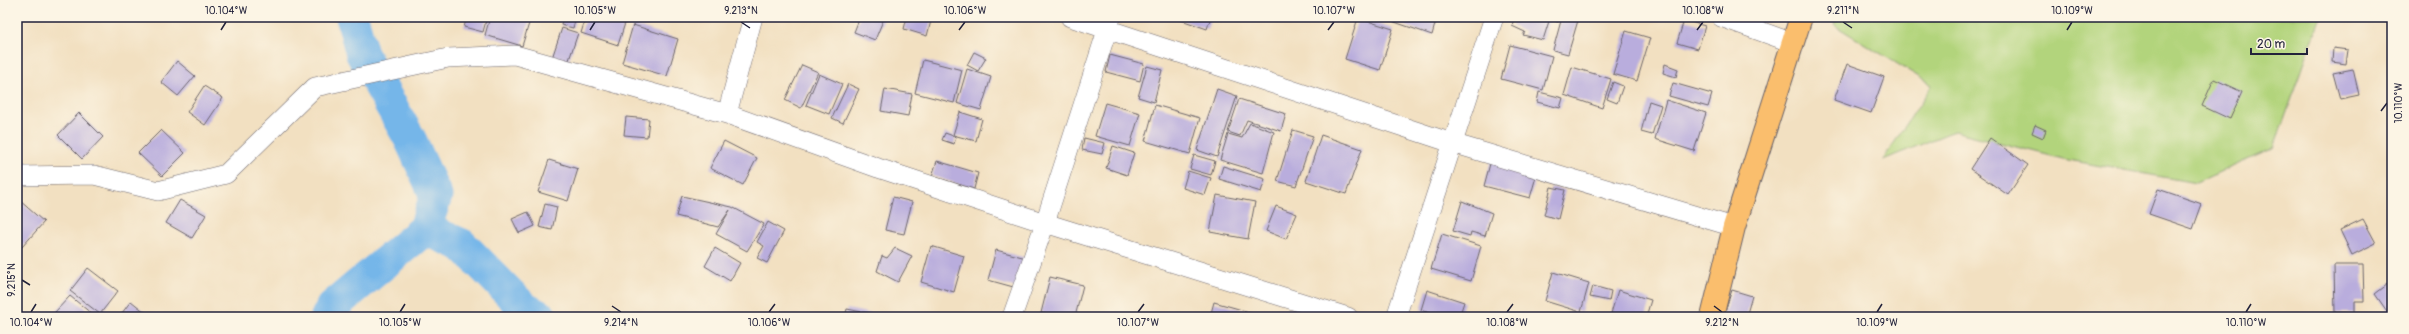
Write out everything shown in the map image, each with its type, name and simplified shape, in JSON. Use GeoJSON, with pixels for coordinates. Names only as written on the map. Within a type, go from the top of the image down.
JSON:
{"type":"FeatureCollection","features":[{"type":"Feature","properties":{"kind":"highway"},"geometry":{"type":"LineString","coordinates":[[1712,317],[1734,227],[1801,17]]}},
{"type":"Feature","properties":{"kind":"street"},"geometry":{"type":"LineString","coordinates":[[727,114],[753,17]]}},
{"type":"Feature","properties":{"kind":"street"},"geometry":{"type":"LineString","coordinates":[[1070,17],[1110,23],[1452,143],[1734,227]]}},
{"type":"Feature","properties":{"kind":"street"},"geometry":{"type":"LineString","coordinates":[[1396,317],[1494,17]]}},
{"type":"Feature","properties":{"kind":"street"},"geometry":{"type":"LineString","coordinates":[[1721,17],[1793,43]]}},
{"type":"Feature","properties":{"kind":"street"},"geometry":{"type":"LineString","coordinates":[[1012,317],[1045,223],[1110,23]]}},
{"type":"Feature","properties":{"kind":"street"},"geometry":{"type":"LineString","coordinates":[[17,176],[94,175],[158,191],[226,174],[315,87],[355,80],[448,58],[515,55],[727,114],[878,168],[1045,223],[1348,317]]}},
{"type":"Feature","properties":{"kind":"green space"},"geometry":{"type":"Polygon","coordinates":[[[1837,17],[2321,17],[2274,148],[2196,183],[2063,159],[1954,131],[1883,160],[1932,85],[1834,25],[1837,17]]]}},
{"type":"Feature","properties":{"kind":"building"},"geometry":{"type":"Polygon","coordinates":[[[467,17],[487,17],[483,32],[464,27],[467,17]]]}},
{"type":"Feature","properties":{"kind":"building"},"geometry":{"type":"Polygon","coordinates":[[[490,17],[531,17],[522,46],[485,35],[490,17]]]}},
{"type":"Feature","properties":{"kind":"building"},"geometry":{"type":"Polygon","coordinates":[[[563,17],[576,17],[573,28],[561,25],[563,17]]]}},
{"type":"Feature","properties":{"kind":"building"},"geometry":{"type":"Polygon","coordinates":[[[586,17],[627,17],[618,45],[581,33],[586,17]]]}},
{"type":"Feature","properties":{"kind":"building"},"geometry":{"type":"Polygon","coordinates":[[[860,17],[884,18],[875,40],[854,32],[860,17]]]}},
{"type":"Feature","properties":{"kind":"building"},"geometry":{"type":"Polygon","coordinates":[[[907,17],[932,17],[927,36],[904,29],[907,17]]]}},
{"type":"Feature","properties":{"kind":"building"},"geometry":{"type":"Polygon","coordinates":[[[1173,17],[1211,17],[1207,29],[1173,17]]]}},
{"type":"Feature","properties":{"kind":"building"},"geometry":{"type":"Polygon","coordinates":[[[1380,17],[1437,17],[1432,35],[1380,17]]]}},
{"type":"Feature","properties":{"kind":"building"},"geometry":{"type":"Polygon","coordinates":[[[1514,17],[1560,17],[1558,22],[1550,18],[1543,40],[1523,35],[1525,32],[1512,26],[1514,17]]]}},
{"type":"Feature","properties":{"kind":"building"},"geometry":{"type":"Polygon","coordinates":[[[1562,17],[1579,17],[1568,54],[1553,50],[1562,17]]]}},
{"type":"Feature","properties":{"kind":"building"},"geometry":{"type":"Polygon","coordinates":[[[1358,18],[1393,29],[1380,70],[1345,59],[1358,18]]]}},
{"type":"Feature","properties":{"kind":"building"},"geometry":{"type":"Polygon","coordinates":[[[1684,20],[1705,26],[1698,49],[1677,43],[1684,20]]]}},
{"type":"Feature","properties":{"kind":"building"},"geometry":{"type":"Polygon","coordinates":[[[633,25],[678,39],[667,76],[622,63],[633,25]]]}},
{"type":"Feature","properties":{"kind":"building"},"geometry":{"type":"Polygon","coordinates":[[[562,28],[578,33],[568,63],[552,58],[562,28]]]}},
{"type":"Feature","properties":{"kind":"building"},"geometry":{"type":"Polygon","coordinates":[[[1626,31],[1650,38],[1637,81],[1613,74],[1626,31]]]}},
{"type":"Feature","properties":{"kind":"building"},"geometry":{"type":"Polygon","coordinates":[[[1510,45],[1552,56],[1543,90],[1501,79],[1510,45]]]}},
{"type":"Feature","properties":{"kind":"building"},"geometry":{"type":"Polygon","coordinates":[[[2333,48],[2348,50],[2346,64],[2332,62],[2333,48]]]}},
{"type":"Feature","properties":{"kind":"building"},"geometry":{"type":"Polygon","coordinates":[[[974,52],[986,58],[978,71],[967,65],[974,52]]]}},
{"type":"Feature","properties":{"kind":"building"},"geometry":{"type":"Polygon","coordinates":[[[1110,55],[1144,64],[1140,81],[1106,72],[1110,55]]]}},
{"type":"Feature","properties":{"kind":"building"},"geometry":{"type":"Polygon","coordinates":[[[923,60],[962,70],[954,103],[915,93],[923,60]]]}},
{"type":"Feature","properties":{"kind":"building"},"geometry":{"type":"Polygon","coordinates":[[[177,61],[195,76],[178,96],[161,82],[177,61]]]}},
{"type":"Feature","properties":{"kind":"building"},"geometry":{"type":"Polygon","coordinates":[[[1665,64],[1678,69],[1676,77],[1663,73],[1665,64]]]}},
{"type":"Feature","properties":{"kind":"building"},"geometry":{"type":"Polygon","coordinates":[[[1847,64],[1884,77],[1871,113],[1834,100],[1847,64]]]}},
{"type":"Feature","properties":{"kind":"building"},"geometry":{"type":"Polygon","coordinates":[[[802,65],[818,72],[801,108],[785,100],[802,65]]]}},
{"type":"Feature","properties":{"kind":"building"},"geometry":{"type":"Polygon","coordinates":[[[1147,66],[1162,70],[1154,102],[1138,97],[1147,66]]]}},
{"type":"Feature","properties":{"kind":"building"},"geometry":{"type":"Polygon","coordinates":[[[1572,67],[1611,79],[1602,108],[1564,95],[1572,67]]]}},
{"type":"Feature","properties":{"kind":"building"},"geometry":{"type":"Polygon","coordinates":[[[967,69],[991,77],[981,110],[957,103],[967,69]]]}},
{"type":"Feature","properties":{"kind":"building"},"geometry":{"type":"Polygon","coordinates":[[[2353,69],[2359,95],[2340,99],[2333,73],[2353,69]]]}},
{"type":"Feature","properties":{"kind":"building"},"geometry":{"type":"Polygon","coordinates":[[[819,74],[842,84],[829,114],[806,105],[819,74]]]}},
{"type":"Feature","properties":{"kind":"building"},"geometry":{"type":"Polygon","coordinates":[[[2214,79],[2242,92],[2230,119],[2202,106],[2214,79]]]}},
{"type":"Feature","properties":{"kind":"building"},"geometry":{"type":"Polygon","coordinates":[[[1613,82],[1623,86],[1617,103],[1607,99],[1613,82]]]}},
{"type":"Feature","properties":{"kind":"building"},"geometry":{"type":"Polygon","coordinates":[[[1673,83],[1712,94],[1708,107],[1669,96],[1673,83]]]}},
{"type":"Feature","properties":{"kind":"building"},"geometry":{"type":"Polygon","coordinates":[[[848,84],[859,89],[843,123],[832,118],[848,84]]]}},
{"type":"Feature","properties":{"kind":"building"},"geometry":{"type":"Polygon","coordinates":[[[204,86],[223,98],[205,125],[187,112],[204,86]]]}},
{"type":"Feature","properties":{"kind":"building"},"geometry":{"type":"Polygon","coordinates":[[[885,89],[912,94],[908,116],[881,111],[885,89]]]}},
{"type":"Feature","properties":{"kind":"building"},"geometry":{"type":"Polygon","coordinates":[[[1217,89],[1237,96],[1217,157],[1197,150],[1217,89]]]}},
{"type":"Feature","properties":{"kind":"building"},"geometry":{"type":"Polygon","coordinates":[[[1539,92],[1563,98],[1560,108],[1537,102],[1539,92]]]}},
{"type":"Feature","properties":{"kind":"building"},"geometry":{"type":"Polygon","coordinates":[[[1239,99],[1286,114],[1281,131],[1247,120],[1240,136],[1228,132],[1239,99]]]}},
{"type":"Feature","properties":{"kind":"building"},"geometry":{"type":"Polygon","coordinates":[[[1666,100],[1706,113],[1694,151],[1655,139],[1666,100]]]}},
{"type":"Feature","properties":{"kind":"building"},"geometry":{"type":"Polygon","coordinates":[[[1649,101],[1661,105],[1652,135],[1641,132],[1649,101]]]}},
{"type":"Feature","properties":{"kind":"building"},"geometry":{"type":"Polygon","coordinates":[[[1105,103],[1140,113],[1130,146],[1095,136],[1105,103]]]}},
{"type":"Feature","properties":{"kind":"building"},"geometry":{"type":"Polygon","coordinates":[[[1155,105],[1200,118],[1190,154],[1145,141],[1155,105]]]}},
{"type":"Feature","properties":{"kind":"building"},"geometry":{"type":"Polygon","coordinates":[[[960,112],[982,119],[976,141],[953,135],[960,112]]]}},
{"type":"Feature","properties":{"kind":"building"},"geometry":{"type":"Polygon","coordinates":[[[79,113],[103,137],[82,159],[58,135],[79,113]]]}},
{"type":"Feature","properties":{"kind":"building"},"geometry":{"type":"Polygon","coordinates":[[[626,117],[649,119],[647,137],[624,135],[626,117]]]}},
{"type":"Feature","properties":{"kind":"building"},"geometry":{"type":"Polygon","coordinates":[[[1250,123],[1274,132],[1263,173],[1220,160],[1228,134],[1242,138],[1250,123]]]}},
{"type":"Feature","properties":{"kind":"building"},"geometry":{"type":"Polygon","coordinates":[[[2035,125],[2046,130],[2043,138],[2032,133],[2035,125]]]}},
{"type":"Feature","properties":{"kind":"building"},"geometry":{"type":"Polygon","coordinates":[[[161,130],[185,153],[162,176],[138,153],[161,130]]]}},
{"type":"Feature","properties":{"kind":"building"},"geometry":{"type":"Polygon","coordinates":[[[1293,130],[1313,136],[1296,186],[1277,181],[1293,130]]]}},
{"type":"Feature","properties":{"kind":"building"},"geometry":{"type":"Polygon","coordinates":[[[945,133],[956,137],[954,144],[942,140],[945,133]]]}},
{"type":"Feature","properties":{"kind":"building"},"geometry":{"type":"Polygon","coordinates":[[[1321,135],[1362,149],[1346,194],[1306,181],[1321,135]]]}},
{"type":"Feature","properties":{"kind":"building"},"geometry":{"type":"Polygon","coordinates":[[[1084,138],[1105,143],[1102,154],[1082,150],[1084,138]]]}},
{"type":"Feature","properties":{"kind":"building"},"geometry":{"type":"Polygon","coordinates":[[[1990,138],[2028,165],[2008,195],[1970,169],[1990,138]]]}},
{"type":"Feature","properties":{"kind":"building"},"geometry":{"type":"Polygon","coordinates":[[[724,141],[757,158],[743,185],[710,168],[724,141]]]}},
{"type":"Feature","properties":{"kind":"building"},"geometry":{"type":"Polygon","coordinates":[[[1113,146],[1134,153],[1127,175],[1106,168],[1113,146]]]}},
{"type":"Feature","properties":{"kind":"building"},"geometry":{"type":"Polygon","coordinates":[[[1194,155],[1215,161],[1211,175],[1190,169],[1194,155]]]}},
{"type":"Feature","properties":{"kind":"building"},"geometry":{"type":"Polygon","coordinates":[[[549,160],[578,169],[568,201],[538,192],[549,160]]]}},
{"type":"Feature","properties":{"kind":"building"},"geometry":{"type":"Polygon","coordinates":[[[1491,160],[1537,173],[1530,198],[1484,186],[1491,160]]]}},
{"type":"Feature","properties":{"kind":"building"},"geometry":{"type":"Polygon","coordinates":[[[937,161],[978,173],[974,189],[932,176],[937,161]]]}},
{"type":"Feature","properties":{"kind":"building"},"geometry":{"type":"Polygon","coordinates":[[[1223,166],[1265,179],[1261,192],[1219,179],[1223,166]]]}},
{"type":"Feature","properties":{"kind":"building"},"geometry":{"type":"Polygon","coordinates":[[[1188,171],[1211,178],[1205,195],[1183,188],[1188,171]]]}},
{"type":"Feature","properties":{"kind":"building"},"geometry":{"type":"Polygon","coordinates":[[[1551,187],[1565,190],[1558,219],[1544,215],[1551,187]]]}},
{"type":"Feature","properties":{"kind":"building"},"geometry":{"type":"Polygon","coordinates":[[[2158,189],[2202,204],[2193,229],[2149,214],[2158,189]]]}},
{"type":"Feature","properties":{"kind":"building"},"geometry":{"type":"Polygon","coordinates":[[[1217,195],[1255,202],[1248,239],[1210,232],[1217,195]]]}},
{"type":"Feature","properties":{"kind":"building"},"geometry":{"type":"Polygon","coordinates":[[[682,196],[732,207],[764,224],[747,251],[716,234],[730,210],[718,227],[676,216],[682,196]]]}},
{"type":"Feature","properties":{"kind":"building"},"geometry":{"type":"Polygon","coordinates":[[[893,197],[912,202],[904,234],[885,230],[893,197]]]}},
{"type":"Feature","properties":{"kind":"building"},"geometry":{"type":"Polygon","coordinates":[[[19,200],[44,222],[22,247],[17,243],[17,202],[19,200]]]}},
{"type":"Feature","properties":{"kind":"building"},"geometry":{"type":"Polygon","coordinates":[[[180,200],[206,215],[192,238],[166,223],[180,200]]]}},
{"type":"Feature","properties":{"kind":"building"},"geometry":{"type":"Polygon","coordinates":[[[1462,201],[1492,213],[1485,236],[1471,232],[1470,236],[1453,231],[1462,201]]]}},
{"type":"Feature","properties":{"kind":"building"},"geometry":{"type":"Polygon","coordinates":[[[545,204],[557,207],[552,230],[539,227],[545,204]]]}},
{"type":"Feature","properties":{"kind":"building"},"geometry":{"type":"Polygon","coordinates":[[[1276,206],[1297,214],[1286,239],[1266,231],[1276,206]]]}},
{"type":"Feature","properties":{"kind":"building"},"geometry":{"type":"Polygon","coordinates":[[[528,212],[535,226],[519,233],[512,219],[528,212]]]}},
{"type":"Feature","properties":{"kind":"building"},"geometry":{"type":"Polygon","coordinates":[[[2363,219],[2376,243],[2352,255],[2340,230],[2363,219]]]}},
{"type":"Feature","properties":{"kind":"building"},"geometry":{"type":"Polygon","coordinates":[[[768,222],[784,231],[767,263],[757,258],[764,246],[757,242],[768,222]]]}},
{"type":"Feature","properties":{"kind":"building"},"geometry":{"type":"Polygon","coordinates":[[[1442,234],[1481,246],[1471,281],[1431,269],[1442,234]]]}},
{"type":"Feature","properties":{"kind":"building"},"geometry":{"type":"Polygon","coordinates":[[[931,246],[964,256],[954,292],[921,282],[931,246]]]}},
{"type":"Feature","properties":{"kind":"building"},"geometry":{"type":"Polygon","coordinates":[[[715,248],[740,263],[730,281],[705,266],[715,248]]]}},
{"type":"Feature","properties":{"kind":"building"},"geometry":{"type":"Polygon","coordinates":[[[895,248],[912,256],[898,282],[877,271],[882,256],[887,258],[895,248]]]}},
{"type":"Feature","properties":{"kind":"building"},"geometry":{"type":"Polygon","coordinates":[[[996,250],[1026,258],[1017,288],[988,280],[996,250]]]}},
{"type":"Feature","properties":{"kind":"building"},"geometry":{"type":"Polygon","coordinates":[[[2334,265],[2363,265],[2364,301],[2355,301],[2355,313],[2335,313],[2334,265]]]}},
{"type":"Feature","properties":{"kind":"building"},"geometry":{"type":"Polygon","coordinates":[[[88,268],[118,291],[100,314],[70,291],[88,268]]]}},
{"type":"Feature","properties":{"kind":"building"},"geometry":{"type":"Polygon","coordinates":[[[1553,272],[1589,283],[1581,312],[1545,301],[1553,272]]]}},
{"type":"Feature","properties":{"kind":"building"},"geometry":{"type":"Polygon","coordinates":[[[1050,277],[1083,285],[1075,317],[1056,317],[1041,313],[1050,277]]]}},
{"type":"Feature","properties":{"kind":"building"},"geometry":{"type":"Polygon","coordinates":[[[2392,281],[2392,317],[2391,317],[2375,294],[2392,281]]]}},
{"type":"Feature","properties":{"kind":"building"},"geometry":{"type":"Polygon","coordinates":[[[1593,286],[1611,291],[1609,301],[1590,297],[1593,286]]]}},
{"type":"Feature","properties":{"kind":"building"},"geometry":{"type":"Polygon","coordinates":[[[1427,290],[1464,302],[1459,317],[1441,317],[1421,310],[1427,290]]]}},
{"type":"Feature","properties":{"kind":"building"},"geometry":{"type":"Polygon","coordinates":[[[1618,290],[1651,300],[1646,317],[1610,317],[1618,290]]]}},
{"type":"Feature","properties":{"kind":"building"},"geometry":{"type":"Polygon","coordinates":[[[1732,290],[1752,296],[1746,317],[1723,317],[1732,290]]]}},
{"type":"Feature","properties":{"kind":"building"},"geometry":{"type":"Polygon","coordinates":[[[70,296],[92,314],[90,317],[61,317],[55,312],[70,296]]]}},
{"type":"Feature","properties":{"kind":"building"},"geometry":{"type":"Polygon","coordinates":[[[131,301],[151,317],[119,317],[131,301]]]}},
{"type":"Feature","properties":{"kind":"building"},"geometry":{"type":"Polygon","coordinates":[[[1214,302],[1253,313],[1252,317],[1210,317],[1214,302]]]}},
{"type":"Feature","properties":{"kind":"building"},"geometry":{"type":"Polygon","coordinates":[[[847,309],[882,316],[882,317],[845,317],[847,309]]]}},
{"type":"Feature","properties":{"kind":"waterway"},"geometry":{"type":"LineString","coordinates":[[327,317],[332,307],[425,229],[436,196],[410,139],[362,54],[352,17]]}},
{"type":"Feature","properties":{"kind":"waterway"},"geometry":{"type":"LineString","coordinates":[[425,229],[462,245],[524,308],[541,317]]}}]}
